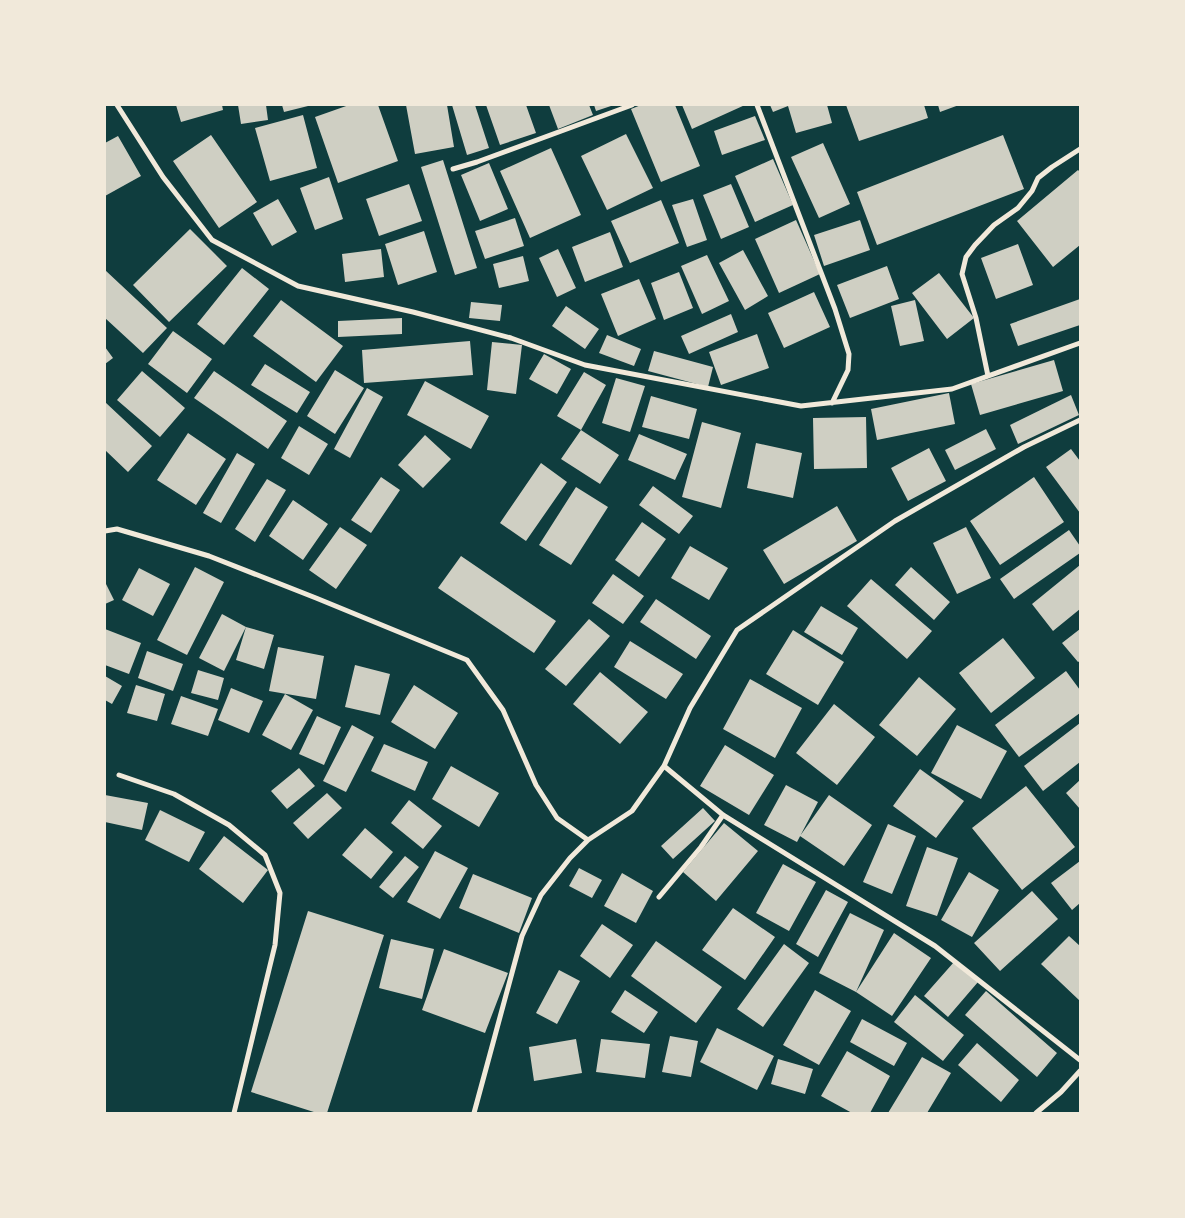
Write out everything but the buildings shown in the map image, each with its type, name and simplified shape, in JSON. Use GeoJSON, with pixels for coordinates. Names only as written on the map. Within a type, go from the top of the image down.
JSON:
{"type":"FeatureCollection","features":[{"type":"Feature","properties":{"kind":"street"},"geometry":{"type":"LineString","coordinates":[[117,105],[163,177],[212,240],[298,286],[413,312],[512,338],[585,365],[801,406],[952,389],[1080,343]]}},
{"type":"Feature","properties":{"kind":"street"},"geometry":{"type":"LineString","coordinates":[[453,170],[632,105]]}},
{"type":"Feature","properties":{"kind":"street"},"geometry":{"type":"LineString","coordinates":[[758,105],[835,309],[849,354],[848,370],[832,403]]}},
{"type":"Feature","properties":{"kind":"street"},"geometry":{"type":"LineString","coordinates":[[988,376],[976,318],[962,274],[966,257],[994,225],[1018,208],[1032,191],[1038,178],[1052,166],[1080,150]]}},
{"type":"Feature","properties":{"kind":"street"},"geometry":{"type":"LineString","coordinates":[[474,1113],[522,936],[541,895],[570,858],[588,840],[632,811],[664,766],[690,708],[737,630],[895,521],[1024,448],[1080,420]]}},
{"type":"Feature","properties":{"kind":"street"},"geometry":{"type":"LineString","coordinates":[[105,531],[117,530],[209,556],[467,660],[503,710],[536,785],[557,818],[588,840]]}},
{"type":"Feature","properties":{"kind":"street"},"geometry":{"type":"LineString","coordinates":[[664,766],[724,815],[935,946],[1080,1060]]}},
{"type":"Feature","properties":{"kind":"street"},"geometry":{"type":"LineString","coordinates":[[119,775],[174,794],[229,825],[265,855],[280,893],[276,945],[234,1113]]}},
{"type":"Feature","properties":{"kind":"street"},"geometry":{"type":"LineString","coordinates":[[659,897],[701,847],[724,815]]}},
{"type":"Feature","properties":{"kind":"street"},"geometry":{"type":"LineString","coordinates":[[1036,1113],[1080,1071]]}}]}
